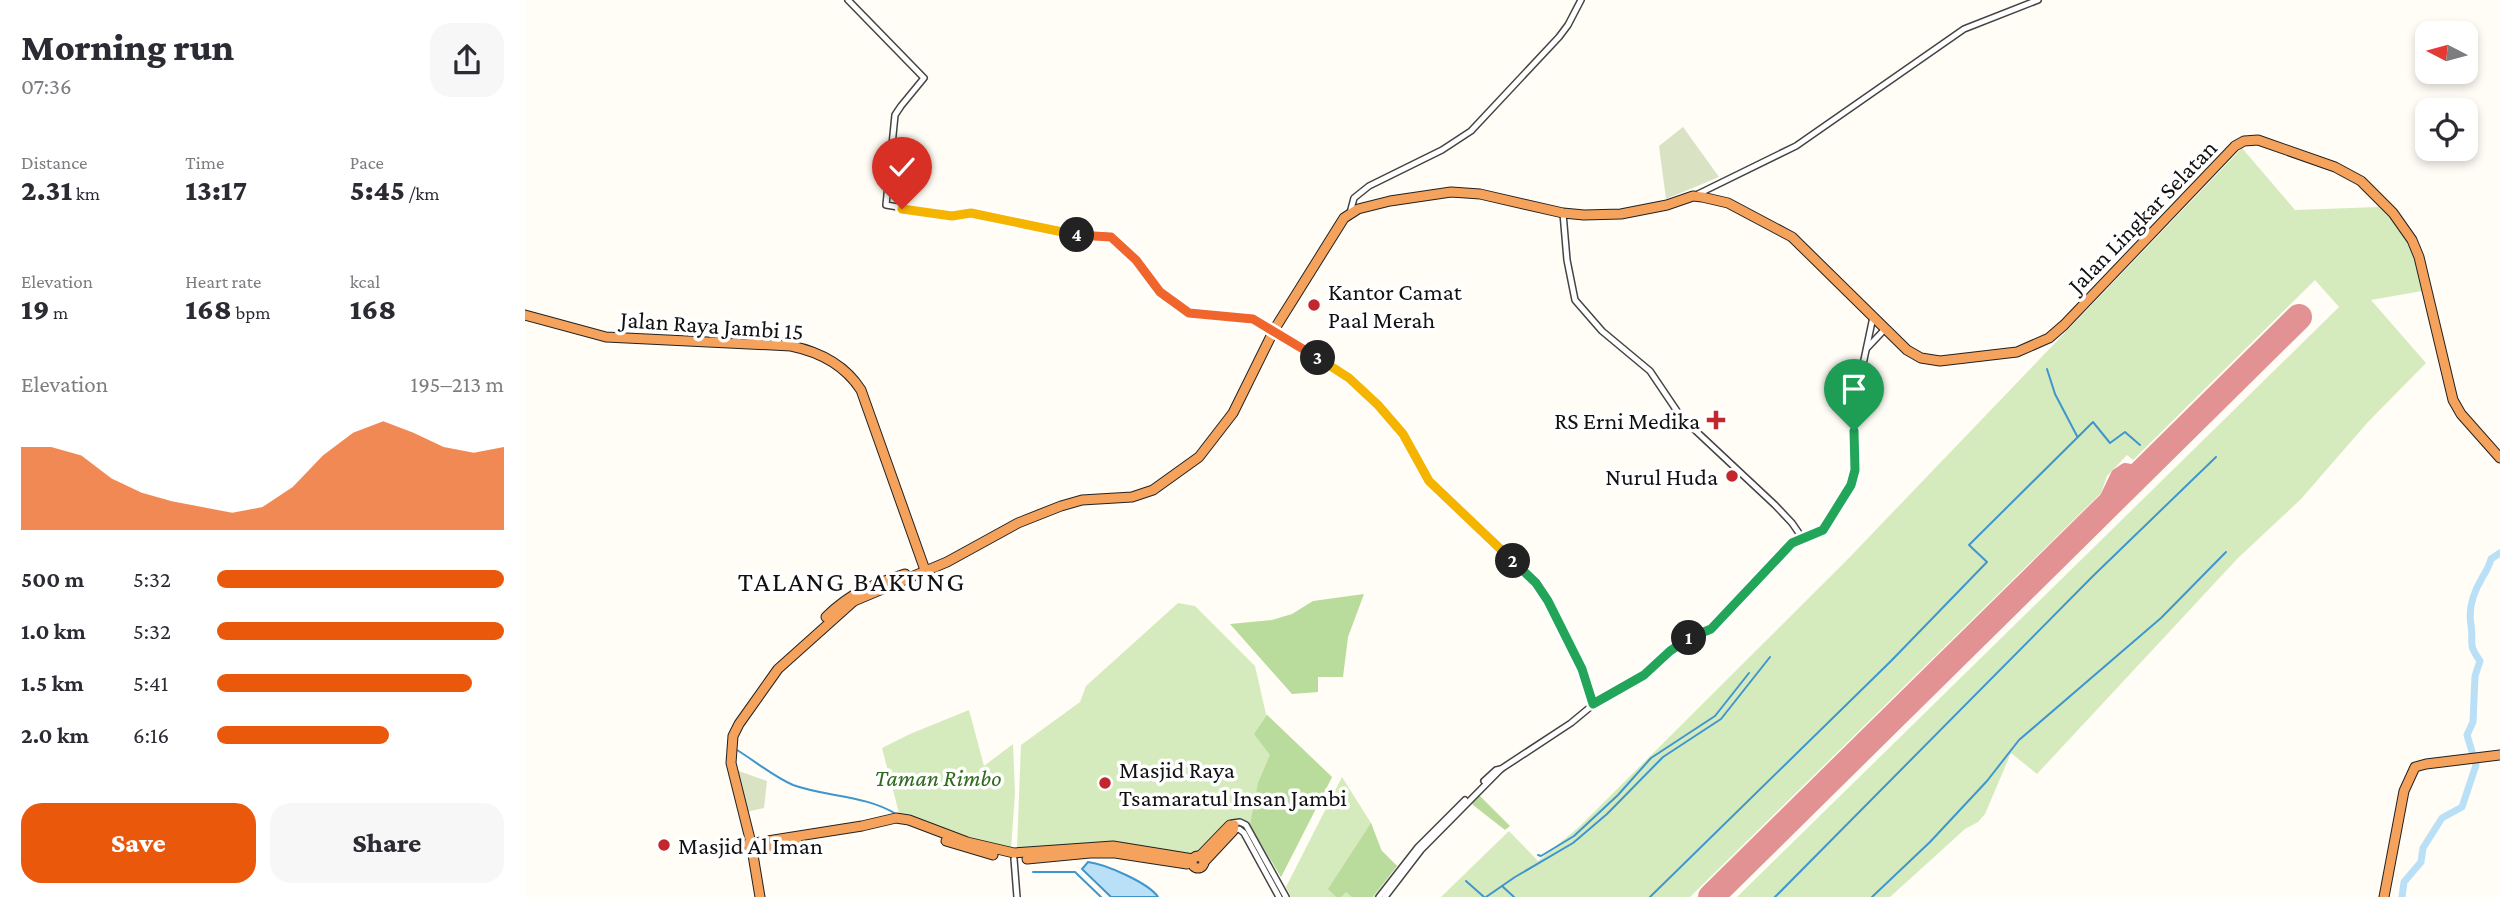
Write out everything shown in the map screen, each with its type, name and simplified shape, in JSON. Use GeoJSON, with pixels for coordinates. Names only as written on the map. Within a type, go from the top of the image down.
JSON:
{"type":"FeatureCollection","features":[{"type":"Feature","properties":{"kind":"highway","name":"Jalan Lingkar Selatan"},"geometry":{"type":"LineString","coordinates":[[1693,196],[1728,203],[1792,237],[1907,351],[1926,359],[1953,361],[2017,352],[2049,338],[2235,146],[2244,141],[2258,140],[2354,176],[2374,192],[2405,228],[2419,257],[2453,400],[2461,414],[2500,458]]}},
{"type":"Feature","properties":{"kind":"highway"},"geometry":{"type":"LineString","coordinates":[[757,896],[749,847],[726,764],[725,751],[728,735],[771,667],[850,595],[866,586],[947,562],[1018,523],[1061,506],[1082,500],[1137,495],[1153,490],[1178,474],[1199,457],[1233,413],[1274,330],[1339,226],[1350,213],[1389,201],[1451,192],[1480,194],[1563,214],[1616,215],[1667,205],[1693,196]]}},
{"type":"Feature","properties":{"kind":"highway","name":"Jalan Raya Jambi 15"},"geometry":{"type":"LineString","coordinates":[[525,315],[606,337],[790,346],[818,354],[838,365],[861,390],[926,568]]}},
{"type":"Feature","properties":{"kind":"highway"},"geometry":{"type":"LineString","coordinates":[[2384,897],[2404,791],[2413,770],[2426,764],[2500,754]]}},
{"type":"Feature","properties":{"kind":"highway"},"geometry":{"type":"LineString","coordinates":[[749,847],[896,818],[909,820],[966,845],[1014,859],[1115,853],[1197,860],[1231,828]]}},
{"type":"Feature","properties":{"kind":"highway"},"geometry":{"type":"LineString","coordinates":[[966,845],[1014,853],[1113,846],[1197,860]]}},
{"type":"Feature","properties":{"kind":"street"},"geometry":{"type":"LineString","coordinates":[[848,0],[925,78],[895,115],[886,205],[952,216],[971,213],[1081,236],[1111,237],[1136,260],[1160,292],[1189,313],[1245,317],[1274,330],[1349,378],[1378,405],[1403,434],[1427,477],[1443,496],[1536,583],[1582,669],[1593,704]]}},
{"type":"Feature","properties":{"kind":"street"},"geometry":{"type":"LineString","coordinates":[[1350,213],[1354,198],[1369,186],[1442,150],[1471,131],[1559,37],[1581,0]]}},
{"type":"Feature","properties":{"kind":"street"},"geometry":{"type":"LineString","coordinates":[[1693,196],[1796,146],[1965,29],[2038,0]]}},
{"type":"Feature","properties":{"kind":"street"},"geometry":{"type":"LineString","coordinates":[[1563,214],[1567,260],[1575,300],[1602,331],[1650,372],[1681,418],[1767,498],[1792,523],[1803,539]]}},
{"type":"Feature","properties":{"kind":"street"},"geometry":{"type":"LineString","coordinates":[[1379,897],[1420,848],[1496,770],[1571,723],[1593,704],[1644,675],[1682,641],[1711,629],[1788,547],[1823,530],[1851,485],[1855,470],[1854,407],[1873,317]]}},
{"type":"Feature","properties":{"kind":"street"},"geometry":{"type":"LineString","coordinates":[[1865,350],[1885,329]]}},
{"type":"Feature","properties":{"kind":"street"},"geometry":{"type":"LineString","coordinates":[[1231,828],[1240,822],[1246,825],[1286,897]]}},
{"type":"Feature","properties":{"kind":"street"},"geometry":{"type":"LineString","coordinates":[[1231,828],[1240,829],[1244,833],[1279,897]]}},
{"type":"Feature","properties":{"kind":"street"},"geometry":{"type":"LineString","coordinates":[[1385,897],[1420,848]]}},
{"type":"Feature","properties":{"kind":"street"},"geometry":{"type":"LineString","coordinates":[[1014,859],[1017,897]]}},
{"type":"Feature","properties":{"kind":"green space"},"geometry":{"type":"Polygon","coordinates":[[[1683,127],[1719,177],[1666,199],[1659,146],[1683,127]]]}},
{"type":"Feature","properties":{"kind":"green space"},"geometry":{"type":"Polygon","coordinates":[[[2242,148],[2295,210],[2379,207],[2397,225],[2409,244],[2422,291],[2371,300],[2426,363],[2368,422],[2301,499],[2238,558],[2037,774],[2011,753],[1985,814],[1890,897],[1737,897],[2339,307],[2315,280],[2133,460],[2127,455],[2107,476],[2101,493],[1690,897],[1441,897],[1509,831],[1538,861],[1579,827],[1846,561],[2242,148]]]}},
{"type":"Feature","properties":{"kind":"green space"},"geometry":{"type":"Polygon","coordinates":[[[1364,594],[1348,637],[1343,677],[1318,677],[1318,692],[1292,694],[1230,624],[1272,620],[1292,614],[1313,601],[1364,594]]]}},
{"type":"Feature","properties":{"kind":"green space"},"geometry":{"type":"Polygon","coordinates":[[[1178,603],[1195,606],[1255,666],[1266,714],[1332,777],[1281,877],[1250,825],[1240,820],[1198,851],[1189,854],[1050,847],[1017,848],[1021,745],[1080,702],[1086,686],[1178,603]]]}},
{"type":"Feature","properties":{"kind":"green space","name":"Taman Rimbo"},"geometry":{"type":"Polygon","coordinates":[[[969,710],[984,766],[1013,744],[1015,793],[1011,849],[964,838],[899,813],[882,748],[969,710]]]}},
{"type":"Feature","properties":{"kind":"green space"},"geometry":{"type":"Polygon","coordinates":[[[1267,715],[1332,777],[1281,877],[1250,825],[1258,783],[1270,755],[1254,734],[1267,715]]]}},
{"type":"Feature","properties":{"kind":"green space"},"geometry":{"type":"Polygon","coordinates":[[[736,770],[767,781],[764,808],[746,812],[736,770]]]}},
{"type":"Feature","properties":{"kind":"green space"},"geometry":{"type":"Polygon","coordinates":[[[1342,777],[1371,823],[1382,851],[1397,866],[1374,897],[1291,897],[1286,887],[1342,777]]]}},
{"type":"Feature","properties":{"kind":"green space"},"geometry":{"type":"Polygon","coordinates":[[[1478,794],[1510,826],[1505,830],[1473,805],[1471,801],[1478,794]]]}},
{"type":"Feature","properties":{"kind":"green space"},"geometry":{"type":"Polygon","coordinates":[[[1371,823],[1381,850],[1397,866],[1372,897],[1352,897],[1346,892],[1341,897],[1336,897],[1328,889],[1371,823]]]}},
{"type":"Feature","properties":{"kind":"water"},"geometry":{"type":"Polygon","coordinates":[[[1088,862],[1126,875],[1146,886],[1158,897],[1111,897],[1082,869],[1088,862]]]}},
{"type":"Feature","properties":{"kind":"waterway"},"geometry":{"type":"LineString","coordinates":[[2047,369],[2055,394],[2077,436]]}},
{"type":"Feature","properties":{"kind":"waterway"},"geometry":{"type":"LineString","coordinates":[[1650,897],[1891,661],[1987,562],[1969,545],[2093,422],[2110,443],[2125,432],[2140,445]]}},
{"type":"Feature","properties":{"kind":"waterway"},"geometry":{"type":"LineString","coordinates":[[1775,897],[2093,576],[2216,457]]}},
{"type":"Feature","properties":{"kind":"waterway"},"geometry":{"type":"LineString","coordinates":[[1872,897],[1930,842],[1987,781],[2019,740],[2161,618],[2226,552]]}},
{"type":"Feature","properties":{"kind":"waterway"},"geometry":{"type":"LineString","coordinates":[[2402,897],[2404,882],[2421,862],[2423,848],[2442,818],[2462,807],[2476,765],[2467,735],[2473,722],[2475,676],[2480,661],[2472,647],[2471,607],[2476,589],[2491,559],[2500,553]]}},
{"type":"Feature","properties":{"kind":"waterway"},"geometry":{"type":"LineString","coordinates":[[1486,897],[1573,843],[1607,814],[1663,757],[1721,719],[1770,657]]}},
{"type":"Feature","properties":{"kind":"waterway"},"geometry":{"type":"LineString","coordinates":[[1538,855],[1541,856],[1574,836],[1618,795],[1651,758],[1715,716],[1749,673]]}},
{"type":"Feature","properties":{"kind":"waterway"},"geometry":{"type":"LineString","coordinates":[[737,750],[793,785],[871,803],[896,814]]}},
{"type":"Feature","properties":{"kind":"waterway"},"geometry":{"type":"LineString","coordinates":[[1033,872],[1075,872],[1101,897]]}},
{"type":"Feature","properties":{"kind":"waterway"},"geometry":{"type":"LineString","coordinates":[[1466,881],[1484,897]]}},
{"type":"Feature","properties":{"kind":"waterway"},"geometry":{"type":"LineString","coordinates":[[1502,886],[1514,897]]}},
{"type":"Feature","properties":{"kind":"taxiway"},"geometry":{"type":"LineString","coordinates":[[2095,518],[2116,474],[2125,468],[2134,471],[2138,476],[2138,486],[2129,493],[2121,493]]}},
{"type":"Feature","properties":{"kind":"runway"},"geometry":{"type":"LineString","coordinates":[[1711,897],[2299,317]]}},
{"type":"Feature","properties":{"kind":"place","name":"Kantor Camat Paal Merah"},"geometry":{"type":"Point","coordinates":[1314,305]}},
{"type":"Feature","properties":{"kind":"place","name":"RS Erni Medika"},"geometry":{"type":"Point","coordinates":[1716,420]}},
{"type":"Feature","properties":{"kind":"place","name":"Nurul Huda"},"geometry":{"type":"Point","coordinates":[1732,476]}},
{"type":"Feature","properties":{"kind":"place","name":"Masjid Raya Tsamaratul Insan Jambi"},"geometry":{"type":"Point","coordinates":[1105,783]}},
{"type":"Feature","properties":{"kind":"place","name":"Masjid Al Iman"},"geometry":{"type":"Point","coordinates":[664,845]}},
{"type":"Feature","properties":{"kind":"district","name":"TALANG BAKUNG"},"geometry":{"type":"Point","coordinates":[852,581]}},
{"type":"Feature","properties":{"kind":"route"},"geometry":{"type":"LineString","coordinates":[[902,209],[952,216],[971,213],[1081,236],[1111,237],[1136,260],[1160,292],[1189,313],[1253,319],[1349,378],[1378,405],[1403,434],[1427,477],[1443,496],[1541,589],[1582,669],[1593,704],[1644,675],[1682,641],[1711,629],[1788,547],[1823,530],[1851,485],[1855,470],[1854,431]]}}]}
